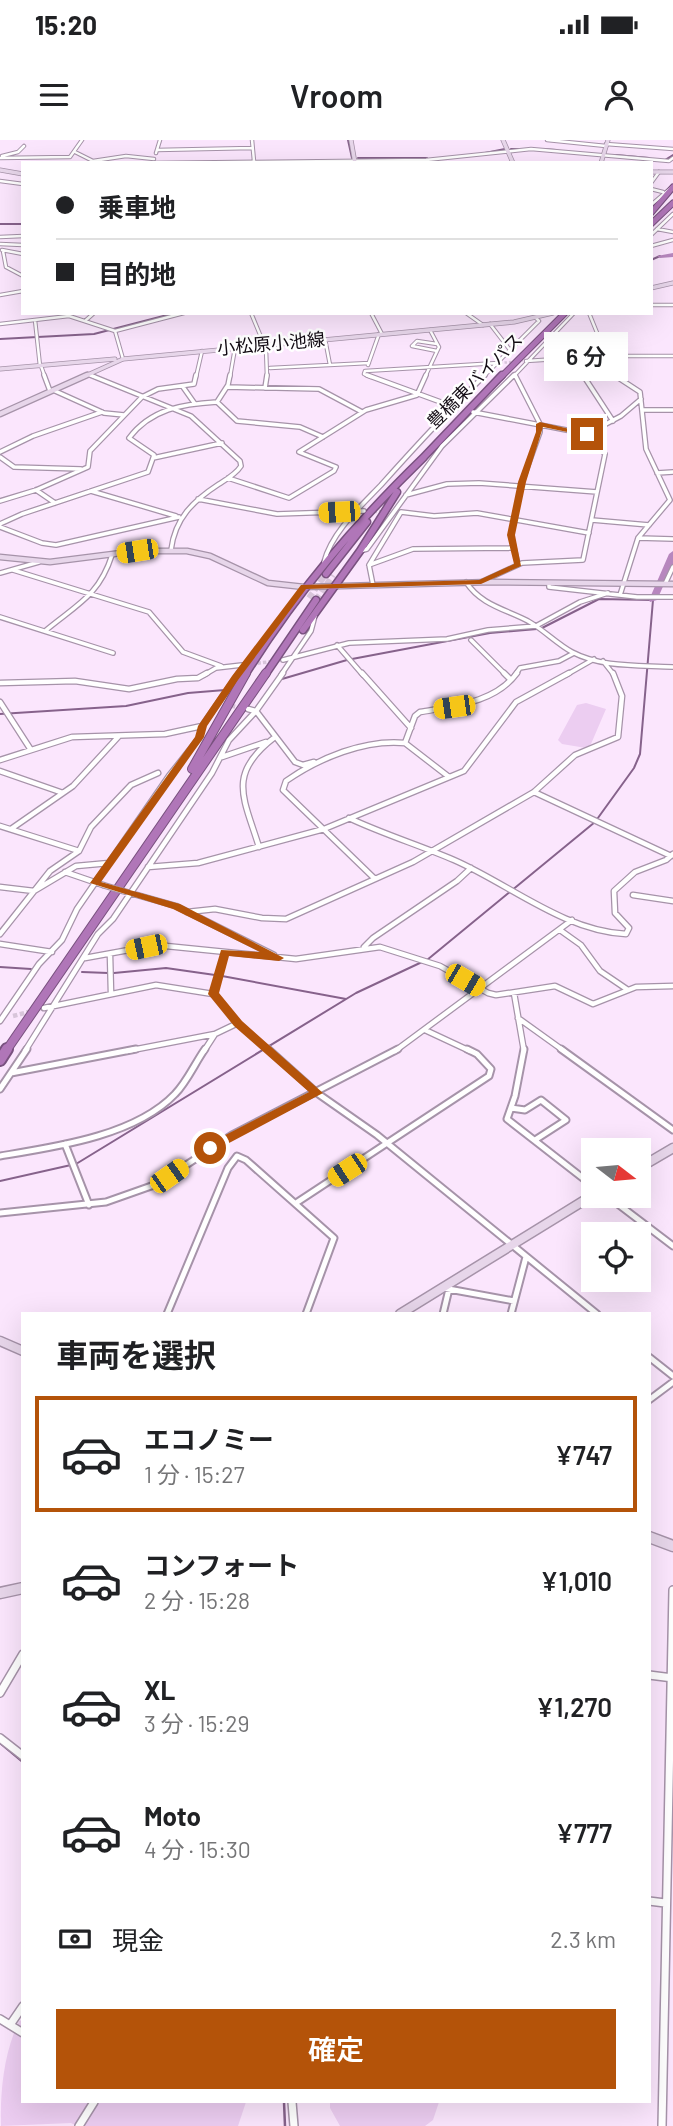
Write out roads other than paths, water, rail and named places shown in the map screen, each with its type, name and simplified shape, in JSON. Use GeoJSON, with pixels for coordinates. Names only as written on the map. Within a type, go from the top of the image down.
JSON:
{"type":"FeatureCollection","features":[{"type":"Feature","properties":{"kind":"highway"},"geometry":{"type":"LineString","coordinates":[[653,211],[673,187]]}},
{"type":"Feature","properties":{"kind":"highway"},"geometry":{"type":"LineString","coordinates":[[653,222],[673,203]]}},
{"type":"Feature","properties":{"kind":"highway","name":"豊橋東バイパス"},"geometry":{"type":"LineString","coordinates":[[410,474],[397,492],[330,574],[410,474],[424,457],[563,315]]}},
{"type":"Feature","properties":{"kind":"highway"},"geometry":{"type":"LineString","coordinates":[[173,808],[224,710],[304,587],[324,562],[424,457]]}},
{"type":"Feature","properties":{"kind":"highway"},"geometry":{"type":"LineString","coordinates":[[253,691],[335,586],[397,492]]}},
{"type":"Feature","properties":{"kind":"highway"},"geometry":{"type":"LineString","coordinates":[[0,1060],[221,738],[253,691],[312,599],[221,738]]}},
{"type":"Feature","properties":{"kind":"street"},"geometry":{"type":"LineString","coordinates":[[0,157],[70,157],[82,140]]}},
{"type":"Feature","properties":{"kind":"street"},"geometry":{"type":"LineString","coordinates":[[75,152],[93,161],[126,156],[154,159],[160,140]]}},
{"type":"Feature","properties":{"kind":"street"},"geometry":{"type":"LineString","coordinates":[[252,140],[254,161]]}},
{"type":"Feature","properties":{"kind":"street"},"geometry":{"type":"LineString","coordinates":[[351,140],[355,161]]}},
{"type":"Feature","properties":{"kind":"street"},"geometry":{"type":"LineString","coordinates":[[503,140],[512,161]]}},
{"type":"Feature","properties":{"kind":"street"},"geometry":{"type":"LineString","coordinates":[[547,140],[673,149]]}},
{"type":"Feature","properties":{"kind":"street"},"geometry":{"type":"LineString","coordinates":[[602,161],[607,143]]}},
{"type":"Feature","properties":{"kind":"street"},"geometry":{"type":"LineString","coordinates":[[0,157],[20,151],[24,146]]}},
{"type":"Feature","properties":{"kind":"street"},"geometry":{"type":"LineString","coordinates":[[157,150],[252,148]]}},
{"type":"Feature","properties":{"kind":"street"},"geometry":{"type":"LineString","coordinates":[[321,161],[426,161],[509,150],[540,149],[669,161],[673,158]]}},
{"type":"Feature","properties":{"kind":"street"},"geometry":{"type":"LineString","coordinates":[[467,156],[469,161]]}},
{"type":"Feature","properties":{"kind":"street"},"geometry":{"type":"LineString","coordinates":[[0,170],[21,174]]}},
{"type":"Feature","properties":{"kind":"street"},"geometry":{"type":"LineString","coordinates":[[653,172],[673,172]]}},
{"type":"Feature","properties":{"kind":"street"},"geometry":{"type":"LineString","coordinates":[[653,180],[659,172]]}},
{"type":"Feature","properties":{"kind":"street"},"geometry":{"type":"LineString","coordinates":[[0,181],[21,184]]}},
{"type":"Feature","properties":{"kind":"street"},"geometry":{"type":"LineString","coordinates":[[653,203],[663,192],[673,187]]}},
{"type":"Feature","properties":{"kind":"street"},"geometry":{"type":"LineString","coordinates":[[653,190],[663,192]]}},
{"type":"Feature","properties":{"kind":"street"},"geometry":{"type":"LineString","coordinates":[[653,233],[673,214]]}},
{"type":"Feature","properties":{"kind":"street"},"geometry":{"type":"LineString","coordinates":[[653,246],[671,241],[673,232],[657,229]]}},
{"type":"Feature","properties":{"kind":"street"},"geometry":{"type":"LineString","coordinates":[[0,236],[21,236]]}},
{"type":"Feature","properties":{"kind":"street"},"geometry":{"type":"LineString","coordinates":[[1,248],[21,245]]}},
{"type":"Feature","properties":{"kind":"street"},"geometry":{"type":"LineString","coordinates":[[1,248],[21,253]]}},
{"type":"Feature","properties":{"kind":"street"},"geometry":{"type":"LineString","coordinates":[[1,248],[6,267],[21,275]]}},
{"type":"Feature","properties":{"kind":"street"},"geometry":{"type":"LineString","coordinates":[[653,288],[673,283]]}},
{"type":"Feature","properties":{"kind":"street"},"geometry":{"type":"LineString","coordinates":[[0,295],[21,290]]}},
{"type":"Feature","properties":{"kind":"street"},"geometry":{"type":"LineString","coordinates":[[653,305],[673,305]]}},
{"type":"Feature","properties":{"kind":"street"},"geometry":{"type":"LineString","coordinates":[[85,321],[92,315]]}},
{"type":"Feature","properties":{"kind":"street"},"geometry":{"type":"LineString","coordinates":[[0,324],[69,316],[113,330],[176,315]]}},
{"type":"Feature","properties":{"kind":"street"},"geometry":{"type":"LineString","coordinates":[[252,315],[265,345],[270,368],[265,388]]}},
{"type":"Feature","properties":{"kind":"street"},"geometry":{"type":"LineString","coordinates":[[372,315],[381,334],[364,374],[454,407]]}},
{"type":"Feature","properties":{"kind":"street"},"geometry":{"type":"LineString","coordinates":[[469,315],[483,325]]}},
{"type":"Feature","properties":{"kind":"street","name":"小松原小池線"},"geometry":{"type":"LineString","coordinates":[[0,414],[123,359],[483,325],[547,315]]}},
{"type":"Feature","properties":{"kind":"street"},"geometry":{"type":"LineString","coordinates":[[360,551],[367,549],[442,446],[572,315]]}},
{"type":"Feature","properties":{"kind":"street"},"geometry":{"type":"LineString","coordinates":[[590,315],[615,377],[638,389],[646,449],[670,500],[638,538],[620,595]]}},
{"type":"Feature","properties":{"kind":"street"},"geometry":{"type":"LineString","coordinates":[[324,562],[328,548],[357,511],[539,321],[536,318]]}},
{"type":"Feature","properties":{"kind":"street"},"geometry":{"type":"LineString","coordinates":[[35,320],[40,366],[51,391],[102,412],[124,415]]}},
{"type":"Feature","properties":{"kind":"street"},"geometry":{"type":"LineString","coordinates":[[489,324],[510,350]]}},
{"type":"Feature","properties":{"kind":"street"},"geometry":{"type":"LineString","coordinates":[[0,369],[123,359],[113,330]]}},
{"type":"Feature","properties":{"kind":"street"},"geometry":{"type":"LineString","coordinates":[[228,478],[292,497],[336,468],[299,452],[362,412],[418,394],[437,351],[437,344],[430,330]]}},
{"type":"Feature","properties":{"kind":"street"},"geometry":{"type":"LineString","coordinates":[[553,334],[613,421]]}},
{"type":"Feature","properties":{"kind":"street"},"geometry":{"type":"LineString","coordinates":[[325,340],[330,365]]}},
{"type":"Feature","properties":{"kind":"street"},"geometry":{"type":"LineString","coordinates":[[437,344],[417,341],[412,346],[437,351]]}},
{"type":"Feature","properties":{"kind":"street"},"geometry":{"type":"LineString","coordinates":[[0,526],[55,503],[148,472],[154,456],[129,438],[145,421],[168,407],[216,402],[228,387],[236,348]]}},
{"type":"Feature","properties":{"kind":"street"},"geometry":{"type":"LineString","coordinates":[[0,501],[36,490],[89,466],[90,452],[142,397],[158,389],[194,384],[202,351]]}},
{"type":"Feature","properties":{"kind":"street"},"geometry":{"type":"LineString","coordinates":[[525,361],[605,356],[673,356]]}},
{"type":"Feature","properties":{"kind":"street"},"geometry":{"type":"LineString","coordinates":[[270,368],[369,363]]}},
{"type":"Feature","properties":{"kind":"street"},"geometry":{"type":"LineString","coordinates":[[365,371],[498,363]]}},
{"type":"Feature","properties":{"kind":"street"},"geometry":{"type":"LineString","coordinates":[[88,374],[195,419],[235,455],[241,466],[179,517],[171,536],[171,550]]}},
{"type":"Feature","properties":{"kind":"street"},"geometry":{"type":"LineString","coordinates":[[515,374],[540,424],[540,432],[521,485],[511,535],[518,565]]}},
{"type":"Feature","properties":{"kind":"street"},"geometry":{"type":"LineString","coordinates":[[183,387],[195,404]]}},
{"type":"Feature","properties":{"kind":"street"},"geometry":{"type":"LineString","coordinates":[[228,387],[319,389],[362,412]]}},
{"type":"Feature","properties":{"kind":"street"},"geometry":{"type":"LineString","coordinates":[[587,434],[613,421],[641,400]]}},
{"type":"Feature","properties":{"kind":"street"},"geometry":{"type":"LineString","coordinates":[[216,402],[237,421],[300,427],[323,437]]}},
{"type":"Feature","properties":{"kind":"street"},"geometry":{"type":"LineString","coordinates":[[642,410],[673,410]]}},
{"type":"Feature","properties":{"kind":"street"},"geometry":{"type":"LineString","coordinates":[[84,469],[14,467],[0,454],[33,436],[102,412]]}},
{"type":"Feature","properties":{"kind":"street"},"geometry":{"type":"LineString","coordinates":[[475,412],[587,434],[605,454],[583,560],[518,565],[481,582]]}},
{"type":"Feature","properties":{"kind":"street"},"geometry":{"type":"LineString","coordinates":[[153,458],[222,443]]}},
{"type":"Feature","properties":{"kind":"street"},"geometry":{"type":"LineString","coordinates":[[657,472],[673,472]]}},
{"type":"Feature","properties":{"kind":"street"},"geometry":{"type":"LineString","coordinates":[[406,495],[447,484],[521,485],[597,492]]}},
{"type":"Feature","properties":{"kind":"street"},"geometry":{"type":"LineString","coordinates":[[36,490],[55,503]]}},
{"type":"Feature","properties":{"kind":"street"},"geometry":{"type":"LineString","coordinates":[[91,491],[179,517]]}},
{"type":"Feature","properties":{"kind":"street"},"geometry":{"type":"LineString","coordinates":[[198,499],[277,514],[364,511]]}},
{"type":"Feature","properties":{"kind":"street"},"geometry":{"type":"LineString","coordinates":[[373,585],[369,565],[401,512],[434,516],[477,513],[589,533]]}},
{"type":"Feature","properties":{"kind":"street"},"geometry":{"type":"LineString","coordinates":[[0,526],[19,530],[41,543],[56,545],[179,517]]}},
{"type":"Feature","properties":{"kind":"street"},"geometry":{"type":"LineString","coordinates":[[592,520],[649,525]]}},
{"type":"Feature","properties":{"kind":"street"},"geometry":{"type":"LineString","coordinates":[[638,538],[673,539]]}},
{"type":"Feature","properties":{"kind":"street"},"geometry":{"type":"LineString","coordinates":[[369,565],[413,549],[514,548]]}},
{"type":"Feature","properties":{"kind":"street"},"geometry":{"type":"LineString","coordinates":[[0,557],[39,562],[73,561],[171,550],[210,556],[268,583],[304,587],[467,582],[673,584]]}},
{"type":"Feature","properties":{"kind":"street"},"geometry":{"type":"LineString","coordinates":[[45,631],[68,610],[95,593],[107,574],[112,555]]}},
{"type":"Feature","properties":{"kind":"street"},"geometry":{"type":"LineString","coordinates":[[0,573],[39,562]]}},
{"type":"Feature","properties":{"kind":"street"},"geometry":{"type":"LineString","coordinates":[[661,584],[673,567]]}},
{"type":"Feature","properties":{"kind":"street"},"geometry":{"type":"LineString","coordinates":[[13,570],[95,593],[149,612],[162,623],[181,650],[221,666]]}},
{"type":"Feature","properties":{"kind":"street"},"geometry":{"type":"LineString","coordinates":[[467,582],[474,595],[487,604],[538,627],[574,653],[603,661],[673,667]]}},
{"type":"Feature","properties":{"kind":"street"},"geometry":{"type":"LineString","coordinates":[[549,583],[549,587],[620,595],[673,597]]}},
{"type":"Feature","properties":{"kind":"street"},"geometry":{"type":"LineString","coordinates":[[283,660],[337,645],[425,641],[488,630],[538,627],[580,602],[608,593]]}},
{"type":"Feature","properties":{"kind":"street"},"geometry":{"type":"LineString","coordinates":[[0,1088],[56,1005],[98,934],[131,894],[221,757],[229,740],[256,711],[293,658],[315,622],[316,612]]}},
{"type":"Feature","properties":{"kind":"street"},"geometry":{"type":"LineString","coordinates":[[0,617],[113,653]]}},
{"type":"Feature","properties":{"kind":"street"},"geometry":{"type":"LineString","coordinates":[[0,1020],[39,964],[62,940],[95,883],[200,737],[202,726],[221,704],[271,630],[281,621]]}},
{"type":"Feature","properties":{"kind":"street"},"geometry":{"type":"LineString","coordinates":[[471,640],[511,680]]}},
{"type":"Feature","properties":{"kind":"street"},"geometry":{"type":"LineString","coordinates":[[337,645],[411,727]]}},
{"type":"Feature","properties":{"kind":"street"},"geometry":{"type":"LineString","coordinates":[[405,743],[415,716],[420,712],[466,704],[499,691],[524,666],[559,661],[574,653]]}},
{"type":"Feature","properties":{"kind":"street"},"geometry":{"type":"LineString","coordinates":[[148,867],[198,863],[324,829],[449,777],[469,766],[516,702],[594,659]]}},
{"type":"Feature","properties":{"kind":"street"},"geometry":{"type":"LineString","coordinates":[[187,912],[211,906],[267,918],[286,919],[432,852],[534,792],[575,755],[618,737],[624,697],[612,672],[603,661]]}},
{"type":"Feature","properties":{"kind":"street"},"geometry":{"type":"LineString","coordinates":[[0,683],[75,681],[129,690],[177,679],[198,678],[221,666],[242,665]]}},
{"type":"Feature","properties":{"kind":"street"},"geometry":{"type":"LineString","coordinates":[[0,702],[31,750]]}},
{"type":"Feature","properties":{"kind":"street"},"geometry":{"type":"LineString","coordinates":[[248,709],[256,711],[299,765],[324,761]]}},
{"type":"Feature","properties":{"kind":"street"},"geometry":{"type":"LineString","coordinates":[[0,760],[72,737],[165,734],[202,726]]}},
{"type":"Feature","properties":{"kind":"street"},"geometry":{"type":"LineString","coordinates":[[11,829],[63,793],[120,736]]}},
{"type":"Feature","properties":{"kind":"street"},"geometry":{"type":"LineString","coordinates":[[259,847],[241,786],[241,776],[250,761],[275,737]]}},
{"type":"Feature","properties":{"kind":"street"},"geometry":{"type":"LineString","coordinates":[[221,757],[269,741]]}},
{"type":"Feature","properties":{"kind":"street"},"geometry":{"type":"LineString","coordinates":[[375,879],[284,790],[283,786],[292,775],[324,761],[384,742],[405,743],[449,777]]}},
{"type":"Feature","properties":{"kind":"street"},"geometry":{"type":"LineString","coordinates":[[1,772],[63,793]]}},
{"type":"Feature","properties":{"kind":"street"},"geometry":{"type":"LineString","coordinates":[[0,934],[50,871],[79,851],[91,827],[131,785],[158,773]]}},
{"type":"Feature","properties":{"kind":"street"},"geometry":{"type":"LineString","coordinates":[[534,792],[672,855]]}},
{"type":"Feature","properties":{"kind":"street"},"geometry":{"type":"LineString","coordinates":[[349,818],[471,868],[572,920],[609,933],[626,934],[629,928],[615,917],[612,908],[614,891],[635,872],[672,855]]}},
{"type":"Feature","properties":{"kind":"street"},"geometry":{"type":"LineString","coordinates":[[0,826],[79,851]]}},
{"type":"Feature","properties":{"kind":"street"},"geometry":{"type":"LineString","coordinates":[[0,887],[34,891],[65,872],[90,863],[109,863]]}},
{"type":"Feature","properties":{"kind":"street"},"geometry":{"type":"LineString","coordinates":[[364,947],[373,938],[457,881],[471,868]]}},
{"type":"Feature","properties":{"kind":"street"},"geometry":{"type":"LineString","coordinates":[[65,872],[187,912],[279,958]]}},
{"type":"Feature","properties":{"kind":"street"},"geometry":{"type":"LineString","coordinates":[[633,895],[673,901]]}},
{"type":"Feature","properties":{"kind":"street"},"geometry":{"type":"LineString","coordinates":[[0,1213],[106,1202],[157,1184],[232,1135],[397,1050],[572,920]]}},
{"type":"Feature","properties":{"kind":"street"},"geometry":{"type":"LineString","coordinates":[[560,930],[581,945],[600,971],[628,990]]}},
{"type":"Feature","properties":{"kind":"street"},"geometry":{"type":"LineString","coordinates":[[0,944],[52,952]]}},
{"type":"Feature","properties":{"kind":"street"},"geometry":{"type":"LineString","coordinates":[[85,958],[163,945],[303,959],[364,947],[387,948],[426,961],[496,995],[555,986],[593,1004],[628,990],[673,986]]}},
{"type":"Feature","properties":{"kind":"street"},"geometry":{"type":"LineString","coordinates":[[213,994],[225,952]]}},
{"type":"Feature","properties":{"kind":"street"},"geometry":{"type":"LineString","coordinates":[[110,955],[111,993]]}},
{"type":"Feature","properties":{"kind":"street"},"geometry":{"type":"LineString","coordinates":[[44,1008],[111,993],[167,985],[213,994],[238,1023],[317,1093],[357,1119],[595,1312]]}},
{"type":"Feature","properties":{"kind":"street"},"geometry":{"type":"LineString","coordinates":[[514,993],[524,1049],[508,1119],[581,1176]]}},
{"type":"Feature","properties":{"kind":"street"},"geometry":{"type":"LineString","coordinates":[[0,1020],[13,1016]]}},
{"type":"Feature","properties":{"kind":"street"},"geometry":{"type":"LineString","coordinates":[[518,1018],[673,1130]]}},
{"type":"Feature","properties":{"kind":"street"},"geometry":{"type":"LineString","coordinates":[[11,1073],[215,1034],[238,1023]]}},
{"type":"Feature","properties":{"kind":"street"},"geometry":{"type":"LineString","coordinates":[[296,1203],[482,1082],[491,1069],[477,1054],[425,1030]]}},
{"type":"Feature","properties":{"kind":"street"},"geometry":{"type":"LineString","coordinates":[[0,1156],[98,1137],[166,1103],[185,1082],[215,1034]]}},
{"type":"Feature","properties":{"kind":"street"},"geometry":{"type":"LineString","coordinates":[[511,1108],[525,1110],[541,1100],[566,1120],[536,1140]]}},
{"type":"Feature","properties":{"kind":"street"},"geometry":{"type":"LineString","coordinates":[[65,1144],[89,1205]]}},
{"type":"Feature","properties":{"kind":"street"},"geometry":{"type":"LineString","coordinates":[[651,1161],[673,1148]]}},
{"type":"Feature","properties":{"kind":"street"},"geometry":{"type":"LineString","coordinates":[[168,1312],[235,1157],[246,1160],[334,1238],[307,1312]]}},
{"type":"Feature","properties":{"kind":"street"},"geometry":{"type":"LineString","coordinates":[[404,1312],[581,1202]]}},
{"type":"Feature","properties":{"kind":"street"},"geometry":{"type":"LineString","coordinates":[[624,1208],[673,1246]]}},
{"type":"Feature","properties":{"kind":"street"},"geometry":{"type":"LineString","coordinates":[[511,1312],[526,1257]]}},
{"type":"Feature","properties":{"kind":"street"},"geometry":{"type":"LineString","coordinates":[[446,1288],[514,1301]]}},
{"type":"Feature","properties":{"kind":"street"},"geometry":{"type":"LineString","coordinates":[[443,1312],[446,1288]]}},
{"type":"Feature","properties":{"kind":"street"},"geometry":{"type":"LineString","coordinates":[[2,1343],[21,1350]]}},
{"type":"Feature","properties":{"kind":"street"},"geometry":{"type":"LineString","coordinates":[[651,1359],[673,1376]]}},
{"type":"Feature","properties":{"kind":"street"},"geometry":{"type":"LineString","coordinates":[[651,1399],[673,1382]]}},
{"type":"Feature","properties":{"kind":"street"},"geometry":{"type":"LineString","coordinates":[[651,1537],[673,1546]]}},
{"type":"Feature","properties":{"kind":"street"},"geometry":{"type":"LineString","coordinates":[[0,1592],[21,1588]]}},
{"type":"Feature","properties":{"kind":"street"},"geometry":{"type":"LineString","coordinates":[[662,2126],[669,2017],[665,1903],[673,1590]]}},
{"type":"Feature","properties":{"kind":"street"},"geometry":{"type":"LineString","coordinates":[[0,1693],[21,1657]]}},
{"type":"Feature","properties":{"kind":"street"},"geometry":{"type":"LineString","coordinates":[[651,1675],[672,1678]]}},
{"type":"Feature","properties":{"kind":"street"},"geometry":{"type":"LineString","coordinates":[[0,1738],[21,1754]]}},
{"type":"Feature","properties":{"kind":"street"},"geometry":{"type":"LineString","coordinates":[[651,1901],[665,1903]]}},
{"type":"Feature","properties":{"kind":"street"},"geometry":{"type":"LineString","coordinates":[[10,2025],[21,2009]]}},
{"type":"Feature","properties":{"kind":"street"},"geometry":{"type":"LineString","coordinates":[[0,2019],[21,2032]]}},
{"type":"Feature","properties":{"kind":"street"},"geometry":{"type":"LineString","coordinates":[[79,2126],[93,2103]]}},
{"type":"Feature","properties":{"kind":"street"},"geometry":{"type":"LineString","coordinates":[[292,2103],[294,2126]]}},
{"type":"Feature","properties":{"kind":"waterway"},"geometry":{"type":"LineString","coordinates":[[348,140],[352,158]]}},
{"type":"Feature","properties":{"kind":"waterway"},"geometry":{"type":"LineString","coordinates":[[485,153],[505,149]]}},
{"type":"Feature","properties":{"kind":"waterway"},"geometry":{"type":"LineString","coordinates":[[511,149],[521,149]]}},
{"type":"Feature","properties":{"kind":"waterway"},"geometry":{"type":"LineString","coordinates":[[540,149],[556,150]]}},
{"type":"Feature","properties":{"kind":"waterway"},"geometry":{"type":"LineString","coordinates":[[616,155],[649,158]]}},
{"type":"Feature","properties":{"kind":"waterway"},"geometry":{"type":"LineString","coordinates":[[665,160],[673,155]]}},
{"type":"Feature","properties":{"kind":"waterway"},"geometry":{"type":"LineString","coordinates":[[358,158],[427,158]]}},
{"type":"Feature","properties":{"kind":"waterway"},"geometry":{"type":"LineString","coordinates":[[0,224],[21,224]]}},
{"type":"Feature","properties":{"kind":"waterway"},"geometry":{"type":"LineString","coordinates":[[660,256],[673,255]]}},
{"type":"Feature","properties":{"kind":"waterway"},"geometry":{"type":"LineString","coordinates":[[653,259],[660,256]]}},
{"type":"Feature","properties":{"kind":"waterway"},"geometry":{"type":"LineString","coordinates":[[0,339],[94,334],[167,315]]}},
{"type":"Feature","properties":{"kind":"waterway"},"geometry":{"type":"LineString","coordinates":[[653,600],[673,554]]}},
{"type":"Feature","properties":{"kind":"waterway"},"geometry":{"type":"LineString","coordinates":[[427,960],[595,822],[634,768],[640,754],[653,600],[599,599],[542,628]]}},
{"type":"Feature","properties":{"kind":"waterway"},"geometry":{"type":"LineString","coordinates":[[352,659],[490,633],[537,629]]}},
{"type":"Feature","properties":{"kind":"waterway"},"geometry":{"type":"LineString","coordinates":[[282,679],[347,660]]}},
{"type":"Feature","properties":{"kind":"waterway"},"geometry":{"type":"LineString","coordinates":[[0,714],[126,706],[188,693],[225,690]]}},
{"type":"Feature","properties":{"kind":"waterway"},"geometry":{"type":"LineString","coordinates":[[76,1164],[356,993],[422,962]]}},
{"type":"Feature","properties":{"kind":"waterway"},"geometry":{"type":"LineString","coordinates":[[0,967],[31,969]]}},
{"type":"Feature","properties":{"kind":"waterway"},"geometry":{"type":"LineString","coordinates":[[114,973],[166,968],[215,975]]}},
{"type":"Feature","properties":{"kind":"waterway"},"geometry":{"type":"LineString","coordinates":[[82,972],[108,973]]}},
{"type":"Feature","properties":{"kind":"waterway"},"geometry":{"type":"LineString","coordinates":[[222,976],[346,999]]}},
{"type":"Feature","properties":{"kind":"waterway"},"geometry":{"type":"LineString","coordinates":[[0,1181],[71,1165]]}},
{"type":"Feature","properties":{"kind":"waterway"},"geometry":{"type":"LineString","coordinates":[[0,1743],[21,1760]]}},
{"type":"Feature","properties":{"kind":"waterway"},"geometry":{"type":"LineString","coordinates":[[284,2103],[285,2126]]}},
{"type":"Feature","properties":{"kind":"tunnel"},"geometry":{"type":"LineString","coordinates":[[500,363],[523,361]]}},
{"type":"Feature","properties":{"kind":"tunnel"},"geometry":{"type":"LineString","coordinates":[[368,511],[389,512]]}},
{"type":"Feature","properties":{"kind":"tunnel"},"geometry":{"type":"LineString","coordinates":[[309,598],[326,574]]}},
{"type":"Feature","properties":{"kind":"tunnel"},"geometry":{"type":"LineString","coordinates":[[316,600],[333,575]]}},
{"type":"Feature","properties":{"kind":"tunnel"},"geometry":{"type":"LineString","coordinates":[[252,664],[283,660]]}},
{"type":"Feature","properties":{"kind":"tunnel"},"geometry":{"type":"LineString","coordinates":[[224,704],[245,709]]}},
{"type":"Feature","properties":{"kind":"tunnel"},"geometry":{"type":"LineString","coordinates":[[13,1016],[44,1008]]}}]}
